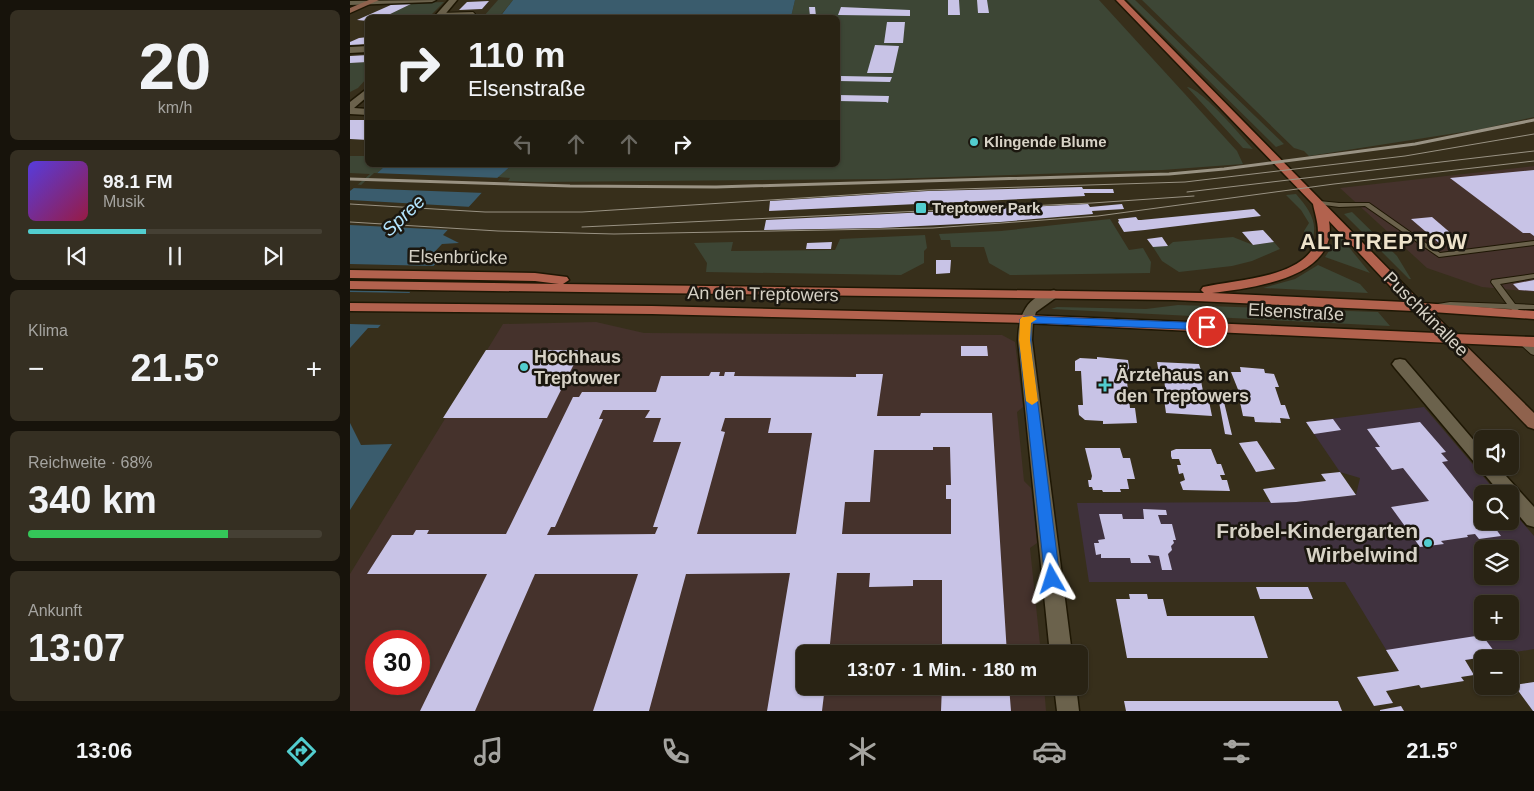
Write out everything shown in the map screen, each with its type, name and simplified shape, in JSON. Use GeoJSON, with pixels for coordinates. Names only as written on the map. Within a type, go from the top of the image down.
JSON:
{"type":"FeatureCollection","features":[{"type":"Feature","properties":{"kind":"main road","name":"Puschkinallee"},"geometry":{"type":"LineString","coordinates":[[1120,0],[1424,307],[1451,339],[1534,423]]}},
{"type":"Feature","properties":{"kind":"main road"},"geometry":{"type":"LineString","coordinates":[[350,11],[372,1]]}},
{"type":"Feature","properties":{"kind":"main road","name":"Elsenstraße"},"geometry":{"type":"LineString","coordinates":[[1174,296],[1272,279],[1293,269],[1310,258],[1323,241],[1324,228],[1319,203]]}},
{"type":"Feature","properties":{"kind":"main road","name":"Elsenbrücke"},"geometry":{"type":"LineString","coordinates":[[350,274],[532,282]]}},
{"type":"Feature","properties":{"kind":"main road","name":"Elsenbrücke"},"geometry":{"type":"LineString","coordinates":[[350,285],[532,282]]}},
{"type":"Feature","properties":{"kind":"main road","name":"An den Treptowers"},"geometry":{"type":"LineString","coordinates":[[532,282],[616,287],[1054,294]]}},
{"type":"Feature","properties":{"kind":"main road","name":"Elsenstraße"},"geometry":{"type":"LineString","coordinates":[[1054,294],[1174,296],[1516,310],[1534,315]]}},
{"type":"Feature","properties":{"kind":"main road","name":"An den Treptowers"},"geometry":{"type":"LineString","coordinates":[[350,308],[652,310],[1025,319]]}},
{"type":"Feature","properties":{"kind":"main road","name":"Elsenstraße"},"geometry":{"type":"LineString","coordinates":[[1025,319],[1528,342]]}},
{"type":"Feature","properties":{"kind":"street"},"geometry":{"type":"LineString","coordinates":[[350,3],[432,0]]}},
{"type":"Feature","properties":{"kind":"street"},"geometry":{"type":"LineString","coordinates":[[440,15],[453,0]]}},
{"type":"Feature","properties":{"kind":"street"},"geometry":{"type":"LineString","coordinates":[[350,50],[365,49]]}},
{"type":"Feature","properties":{"kind":"street"},"geometry":{"type":"LineString","coordinates":[[350,109],[365,94]]}},
{"type":"Feature","properties":{"kind":"street"},"geometry":{"type":"LineString","coordinates":[[350,109],[365,112]]}},
{"type":"Feature","properties":{"kind":"street"},"geometry":{"type":"LineString","coordinates":[[1054,294],[1032,307],[1025,319],[1026,349],[1060,645]]}},
{"type":"Feature","properties":{"kind":"street"},"geometry":{"type":"LineString","coordinates":[[1400,364],[1474,451]]}},
{"type":"Feature","properties":{"kind":"street"},"geometry":{"type":"LineString","coordinates":[[1495,475],[1534,520]]}},
{"type":"Feature","properties":{"kind":"street"},"geometry":{"type":"LineString","coordinates":[[1066,695],[1068,711]]}},
{"type":"Feature","properties":{"kind":"lane"},"geometry":{"type":"LineString","coordinates":[[450,15],[472,13]]}},
{"type":"Feature","properties":{"kind":"lane"},"geometry":{"type":"LineString","coordinates":[[1319,203],[1339,205],[1367,204],[1439,255],[1534,243]]}},
{"type":"Feature","properties":{"kind":"lane"},"geometry":{"type":"LineString","coordinates":[[1534,276],[1495,282],[1516,310],[1534,307]]}},
{"type":"Feature","properties":{"kind":"lane"},"geometry":{"type":"LineString","coordinates":[[1528,342],[1534,352]]}},
{"type":"Feature","properties":{"kind":"shaded area"},"geometry":{"type":"Polygon","coordinates":[[[1534,166],[1534,292],[1482,287],[1427,268],[1340,188],[1534,166]]]}},
{"type":"Feature","properties":{"kind":"shaded area"},"geometry":{"type":"Polygon","coordinates":[[[596,322],[644,333],[1002,335],[1015,342],[1023,407],[1017,412],[1024,481],[1031,488],[1037,543],[1030,548],[1040,645],[796,645],[796,695],[1045,695],[1046,711],[350,711],[350,574],[503,324],[596,322]]]}},
{"type":"Feature","properties":{"kind":"shaded area","name":"Fröbel-Kindergarten Wirbelwind"},"geometry":{"type":"Polygon","coordinates":[[[1424,407],[1474,466],[1474,475],[1482,475],[1490,485],[1474,485],[1474,530],[1519,530],[1519,518],[1534,536],[1534,649],[1519,651],[1474,650],[1474,659],[1399,671],[1345,582],[1089,582],[1077,503],[1296,502],[1356,495],[1360,478],[1340,472],[1306,422],[1424,407]]]}},
{"type":"Feature","properties":{"kind":"green space"},"geometry":{"type":"Polygon","coordinates":[[[498,0],[513,0],[501,15],[485,15],[498,0]]]}},
{"type":"Feature","properties":{"kind":"green space","name":"Treptower Park"},"geometry":{"type":"Polygon","coordinates":[[[795,0],[1099,0],[1237,151],[1243,164],[1162,170],[887,179],[538,182],[508,181],[510,178],[498,177],[510,167],[840,167],[840,15],[791,15],[795,0]]]}},
{"type":"Feature","properties":{"kind":"green space"},"geometry":{"type":"Polygon","coordinates":[[[1127,0],[1135,0],[1284,144],[1276,147],[1127,0]]]}},
{"type":"Feature","properties":{"kind":"green space"},"geometry":{"type":"Polygon","coordinates":[[[1142,0],[1534,0],[1534,117],[1482,129],[1309,156],[1304,151],[1294,148],[1142,0]]]}},
{"type":"Feature","properties":{"kind":"green space"},"geometry":{"type":"Polygon","coordinates":[[[444,2],[431,15],[388,15],[413,3],[444,2]]]}},
{"type":"Feature","properties":{"kind":"green space"},"geometry":{"type":"Polygon","coordinates":[[[365,62],[365,80],[358,88],[350,92],[350,63],[365,62]]]}},
{"type":"Feature","properties":{"kind":"green space"},"geometry":{"type":"Polygon","coordinates":[[[1187,87],[1202,95],[1253,149],[1243,148],[1187,87]]]}},
{"type":"Feature","properties":{"kind":"green space"},"geometry":{"type":"Polygon","coordinates":[[[350,156],[365,156],[365,167],[384,167],[362,187],[355,187],[370,174],[350,173],[350,156]]]}},
{"type":"Feature","properties":{"kind":"green space"},"geometry":{"type":"Polygon","coordinates":[[[1296,194],[1310,213],[1314,226],[1312,240],[1308,247],[1304,231],[1309,223],[1301,210],[1286,195],[1296,194]]]}},
{"type":"Feature","properties":{"kind":"green space"},"geometry":{"type":"Polygon","coordinates":[[[1352,212],[1397,256],[1411,279],[1344,214],[1352,212]]]}},
{"type":"Feature","properties":{"kind":"green space"},"geometry":{"type":"Polygon","coordinates":[[[1110,219],[1129,250],[1143,248],[1151,262],[1150,273],[1010,275],[989,263],[984,247],[951,247],[950,240],[941,240],[939,234],[1001,231],[1110,219]]]}},
{"type":"Feature","properties":{"kind":"green space"},"geometry":{"type":"Polygon","coordinates":[[[925,235],[927,248],[924,251],[924,263],[901,275],[706,272],[707,263],[694,243],[733,242],[731,251],[835,250],[840,239],[925,235]]]}},
{"type":"Feature","properties":{"kind":"green space"},"geometry":{"type":"Polygon","coordinates":[[[1334,235],[1339,235],[1370,273],[1325,257],[1331,248],[1334,235]]]}},
{"type":"Feature","properties":{"kind":"green space"},"geometry":{"type":"Polygon","coordinates":[[[1233,237],[1253,245],[1274,242],[1280,249],[1252,261],[1232,266],[1179,272],[1162,261],[1153,247],[1168,246],[1173,242],[1233,237]]]}},
{"type":"Feature","properties":{"kind":"green space"},"geometry":{"type":"Polygon","coordinates":[[[1318,265],[1360,284],[1368,293],[1263,288],[1295,279],[1318,265]]]}},
{"type":"Feature","properties":{"kind":"green space"},"geometry":{"type":"Polygon","coordinates":[[[1178,305],[1378,312],[1390,326],[1051,309],[1057,307],[1146,309],[1178,305]]]}},
{"type":"Feature","properties":{"kind":"water"},"geometry":{"type":"Polygon","coordinates":[[[513,0],[795,0],[791,15],[501,15],[513,0]]]}},
{"type":"Feature","properties":{"kind":"water","name":"Spree"},"geometry":{"type":"Polygon","coordinates":[[[384,167],[510,167],[487,187],[443,235],[459,243],[442,244],[426,261],[437,262],[378,328],[368,328],[350,348],[350,191],[355,187],[362,187],[384,167]]]}},
{"type":"Feature","properties":{"kind":"water"},"geometry":{"type":"Polygon","coordinates":[[[350,423],[361,445],[392,444],[350,510],[350,423]]]}},
{"type":"Feature","properties":{"kind":"pier"},"geometry":{"type":"Polygon","coordinates":[[[374,173],[501,178],[485,193],[351,188],[355,184],[361,185],[374,173]]]}},
{"type":"Feature","properties":{"kind":"pier"},"geometry":{"type":"Polygon","coordinates":[[[350,200],[472,207],[450,230],[350,225],[350,200]]]}},
{"type":"Feature","properties":{"kind":"pier"},"geometry":{"type":"Polygon","coordinates":[[[350,264],[436,266],[414,292],[350,290],[350,264]]]}},
{"type":"Feature","properties":{"kind":"pier"},"geometry":{"type":"Polygon","coordinates":[[[350,292],[412,293],[385,325],[350,324],[350,292]]]}},
{"type":"Feature","properties":{"kind":"building"},"geometry":{"type":"Polygon","coordinates":[[[948,0],[959,0],[960,15],[948,15],[948,0]]]}},
{"type":"Feature","properties":{"kind":"building"},"geometry":{"type":"Polygon","coordinates":[[[977,0],[987,0],[989,13],[978,13],[977,0]]]}},
{"type":"Feature","properties":{"kind":"building"},"geometry":{"type":"Polygon","coordinates":[[[489,1],[482,9],[459,10],[467,2],[489,1]]]}},
{"type":"Feature","properties":{"kind":"building"},"geometry":{"type":"Polygon","coordinates":[[[413,3],[388,15],[368,15],[393,4],[413,3]]]}},
{"type":"Feature","properties":{"kind":"building"},"geometry":{"type":"Polygon","coordinates":[[[809,7],[815,7],[816,15],[810,15],[809,7]]]}},
{"type":"Feature","properties":{"kind":"building"},"geometry":{"type":"Polygon","coordinates":[[[841,7],[910,10],[910,16],[838,15],[841,7]]]}},
{"type":"Feature","properties":{"kind":"building"},"geometry":{"type":"Polygon","coordinates":[[[365,16],[365,21],[357,20],[365,16]]]}},
{"type":"Feature","properties":{"kind":"building"},"geometry":{"type":"Polygon","coordinates":[[[887,22],[905,22],[903,43],[884,43],[887,22]]]}},
{"type":"Feature","properties":{"kind":"building"},"geometry":{"type":"Polygon","coordinates":[[[365,37],[365,44],[350,45],[350,42],[365,37]]]}},
{"type":"Feature","properties":{"kind":"building"},"geometry":{"type":"Polygon","coordinates":[[[875,45],[899,46],[893,73],[867,73],[875,45]]]}},
{"type":"Feature","properties":{"kind":"building"},"geometry":{"type":"Polygon","coordinates":[[[365,55],[365,62],[350,63],[350,56],[365,55]]]}},
{"type":"Feature","properties":{"kind":"building"},"geometry":{"type":"Polygon","coordinates":[[[840,76],[892,77],[890,82],[840,81],[840,76]]]}},
{"type":"Feature","properties":{"kind":"building"},"geometry":{"type":"Polygon","coordinates":[[[840,95],[889,96],[888,103],[840,101],[840,95]]]}},
{"type":"Feature","properties":{"kind":"building"},"geometry":{"type":"Polygon","coordinates":[[[350,120],[365,120],[365,140],[350,139],[350,120]]]}},
{"type":"Feature","properties":{"kind":"building"},"geometry":{"type":"Polygon","coordinates":[[[1534,170],[1534,236],[1530,233],[1523,233],[1450,178],[1534,170]]]}},
{"type":"Feature","properties":{"kind":"building"},"geometry":{"type":"Polygon","coordinates":[[[1082,187],[1083,189],[1113,189],[1114,193],[1084,193],[1085,196],[769,211],[770,201],[928,191],[1082,187]]]}},
{"type":"Feature","properties":{"kind":"building"},"geometry":{"type":"Polygon","coordinates":[[[1088,204],[1090,207],[1122,204],[1124,209],[1092,211],[1093,214],[1000,222],[880,228],[764,230],[766,220],[1088,204]]]}},
{"type":"Feature","properties":{"kind":"building"},"geometry":{"type":"Polygon","coordinates":[[[1254,209],[1261,216],[1145,230],[1124,232],[1118,222],[1118,219],[1136,217],[1138,220],[1141,220],[1254,209]]]}},
{"type":"Feature","properties":{"kind":"building"},"geometry":{"type":"Polygon","coordinates":[[[1432,217],[1460,241],[1439,243],[1411,219],[1432,217]]]}},
{"type":"Feature","properties":{"kind":"building"},"geometry":{"type":"Polygon","coordinates":[[[1263,230],[1274,242],[1253,245],[1242,232],[1263,230]]]}},
{"type":"Feature","properties":{"kind":"building"},"geometry":{"type":"Polygon","coordinates":[[[1162,237],[1168,246],[1153,247],[1147,239],[1162,237]]]}},
{"type":"Feature","properties":{"kind":"building"},"geometry":{"type":"Polygon","coordinates":[[[832,242],[831,249],[806,249],[807,243],[832,242]]]}},
{"type":"Feature","properties":{"kind":"building"},"geometry":{"type":"Polygon","coordinates":[[[936,260],[951,260],[950,273],[936,274],[936,260]]]}},
{"type":"Feature","properties":{"kind":"building"},"geometry":{"type":"Polygon","coordinates":[[[1534,280],[1534,291],[1519,290],[1513,284],[1534,280]]]}},
{"type":"Feature","properties":{"kind":"building"},"geometry":{"type":"Polygon","coordinates":[[[961,346],[987,346],[988,356],[961,356],[961,346]]]}},
{"type":"Feature","properties":{"kind":"building","name":"Hochhaus Treptower"},"geometry":{"type":"Polygon","coordinates":[[[486,350],[581,350],[547,418],[443,418],[486,350]]]}},
{"type":"Feature","properties":{"kind":"building","name":"Ärztehaus an den Treptowers"},"geometry":{"type":"Polygon","coordinates":[[[1097,357],[1128,360],[1130,374],[1126,373],[1130,408],[1135,408],[1137,423],[1103,424],[1103,421],[1085,420],[1079,415],[1078,405],[1083,405],[1081,371],[1075,371],[1075,361],[1080,358],[1097,359],[1097,357]]]}},
{"type":"Feature","properties":{"kind":"building"},"geometry":{"type":"Polygon","coordinates":[[[1157,362],[1199,364],[1203,377],[1200,376],[1205,401],[1209,401],[1212,416],[1166,413],[1164,399],[1167,399],[1163,374],[1159,374],[1157,362]]]}},
{"type":"Feature","properties":{"kind":"building"},"geometry":{"type":"Polygon","coordinates":[[[1240,367],[1264,369],[1265,373],[1274,374],[1279,387],[1275,387],[1281,405],[1285,405],[1290,419],[1280,418],[1281,423],[1255,422],[1254,417],[1243,416],[1240,402],[1243,402],[1231,372],[1241,372],[1240,367]]]}},
{"type":"Feature","properties":{"kind":"building"},"geometry":{"type":"Polygon","coordinates":[[[711,372],[720,372],[719,376],[724,376],[725,372],[735,372],[734,376],[856,377],[856,374],[883,374],[877,416],[920,416],[921,413],[992,413],[1006,645],[942,645],[942,580],[913,580],[913,586],[869,587],[870,573],[837,573],[830,645],[796,645],[796,695],[824,695],[822,711],[767,711],[790,573],[686,574],[649,711],[593,711],[638,574],[535,574],[475,711],[420,711],[428,695],[430,695],[430,691],[487,574],[367,574],[392,535],[413,535],[416,530],[429,530],[427,534],[506,534],[573,397],[579,397],[582,392],[656,392],[661,376],[709,376],[711,372]],[[603,410],[599,419],[603,419],[555,527],[551,527],[547,535],[655,534],[658,527],[653,527],[681,442],[653,442],[661,418],[645,418],[650,410],[603,410]],[[725,418],[721,431],[725,432],[697,534],[796,534],[812,433],[768,433],[771,418],[725,418]],[[933,447],[933,450],[874,450],[870,502],[845,502],[842,534],[951,534],[951,499],[946,499],[946,485],[951,485],[950,447],[933,447]]]}},
{"type":"Feature","properties":{"kind":"building"},"geometry":{"type":"Polygon","coordinates":[[[1219,402],[1224,402],[1232,435],[1225,434],[1219,402]]]}},
{"type":"Feature","properties":{"kind":"building"},"geometry":{"type":"Polygon","coordinates":[[[1333,419],[1341,430],[1314,434],[1306,422],[1333,419]]]}},
{"type":"Feature","properties":{"kind":"building"},"geometry":{"type":"Polygon","coordinates":[[[1420,422],[1446,452],[1441,453],[1448,461],[1442,462],[1474,503],[1474,530],[1497,530],[1501,536],[1479,539],[1475,534],[1467,535],[1468,537],[1441,541],[1444,544],[1420,547],[1391,507],[1429,501],[1403,468],[1392,470],[1375,447],[1380,447],[1367,429],[1420,422]]]}},
{"type":"Feature","properties":{"kind":"building"},"geometry":{"type":"Polygon","coordinates":[[[1257,441],[1275,469],[1256,472],[1239,443],[1257,441]]]}},
{"type":"Feature","properties":{"kind":"building"},"geometry":{"type":"Polygon","coordinates":[[[1085,448],[1120,448],[1123,458],[1130,458],[1135,479],[1127,479],[1129,489],[1120,489],[1121,492],[1103,492],[1102,490],[1093,490],[1092,487],[1089,487],[1088,480],[1091,480],[1092,476],[1085,448]]]}},
{"type":"Feature","properties":{"kind":"building"},"geometry":{"type":"Polygon","coordinates":[[[1176,449],[1211,449],[1217,464],[1221,464],[1225,475],[1220,475],[1222,480],[1227,480],[1230,491],[1183,490],[1180,482],[1185,480],[1183,473],[1179,474],[1177,465],[1181,465],[1179,459],[1172,459],[1171,456],[1171,451],[1176,449]]]}},
{"type":"Feature","properties":{"kind":"building"},"geometry":{"type":"Polygon","coordinates":[[[1340,472],[1356,495],[1271,503],[1263,489],[1326,481],[1321,474],[1340,472]]]}},
{"type":"Feature","properties":{"kind":"building"},"geometry":{"type":"Polygon","coordinates":[[[1143,509],[1166,510],[1167,515],[1158,515],[1161,524],[1172,524],[1176,540],[1173,540],[1172,550],[1168,554],[1172,570],[1162,570],[1159,556],[1148,555],[1151,563],[1131,563],[1130,558],[1101,558],[1101,554],[1096,555],[1094,543],[1099,543],[1098,540],[1105,539],[1099,514],[1122,514],[1123,519],[1144,519],[1143,509]]]}},
{"type":"Feature","properties":{"kind":"building"},"geometry":{"type":"Polygon","coordinates":[[[1256,587],[1308,587],[1313,599],[1260,599],[1256,587]]]}},
{"type":"Feature","properties":{"kind":"building"},"geometry":{"type":"Polygon","coordinates":[[[1129,594],[1147,594],[1148,599],[1163,599],[1167,616],[1254,616],[1268,658],[1127,658],[1116,599],[1130,599],[1129,594]]]}},
{"type":"Feature","properties":{"kind":"building"},"geometry":{"type":"Polygon","coordinates":[[[1474,636],[1474,640],[1486,640],[1493,650],[1474,650],[1474,659],[1465,660],[1474,675],[1461,677],[1464,681],[1421,688],[1419,685],[1386,691],[1393,703],[1374,706],[1357,677],[1399,671],[1386,650],[1474,636]]]}},
{"type":"Feature","properties":{"kind":"building"},"geometry":{"type":"Polygon","coordinates":[[[1534,682],[1534,711],[1519,692],[1519,684],[1534,682]]]}},
{"type":"Feature","properties":{"kind":"building"},"geometry":{"type":"Polygon","coordinates":[[[942,695],[1010,695],[1011,711],[941,711],[942,695]]]}},
{"type":"Feature","properties":{"kind":"building"},"geometry":{"type":"Polygon","coordinates":[[[1124,701],[1338,701],[1342,711],[1126,711],[1124,701]]]}},
{"type":"Feature","properties":{"kind":"building"},"geometry":{"type":"Polygon","coordinates":[[[1401,706],[1404,711],[1380,711],[1380,710],[1401,706]]]}},
{"type":"Feature","properties":{"kind":"tram line"},"geometry":{"type":"LineString","coordinates":[[350,204],[485,212],[582,212],[927,190],[1185,182],[1405,156],[1534,134]]}},
{"type":"Feature","properties":{"kind":"tram line"},"geometry":{"type":"LineString","coordinates":[[1187,192],[1534,151]]}},
{"type":"Feature","properties":{"kind":"tram line"},"geometry":{"type":"LineString","coordinates":[[350,222],[498,231],[614,234],[933,228],[1098,216],[1334,184],[1534,161]]}},
{"type":"Feature","properties":{"kind":"tram line"},"geometry":{"type":"LineString","coordinates":[[582,227],[1092,203],[1194,196]]}},
{"type":"Feature","properties":{"kind":"railway"},"geometry":{"type":"LineString","coordinates":[[350,179],[570,186],[716,187],[1169,174],[1224,169],[1415,144],[1534,120]]}},
{"type":"Feature","properties":{"kind":"slow traffic"},"geometry":{"type":"LineString","coordinates":[[1032,319],[1025,319],[1025,340],[1032,401]]}},
{"type":"Feature","properties":{"kind":"place","name":"Klingende Blume"},"geometry":{"type":"Point","coordinates":[974,142]}},
{"type":"Feature","properties":{"kind":"place","name":"Treptower Park"},"geometry":{"type":"Point","coordinates":[921,208]}},
{"type":"Feature","properties":{"kind":"place","name":"Hochhaus Treptower"},"geometry":{"type":"Point","coordinates":[524,367]}},
{"type":"Feature","properties":{"kind":"place","name":"Ärztehaus an den Treptowers"},"geometry":{"type":"Point","coordinates":[1105,385]}},
{"type":"Feature","properties":{"kind":"place","name":"Fröbel-Kindergarten Wirbelwind"},"geometry":{"type":"Point","coordinates":[1428,543]}},
{"type":"Feature","properties":{"kind":"district","name":"ALT-TREPTOW"},"geometry":{"type":"Point","coordinates":[1384,241]}},
{"type":"Feature","properties":{"kind":"route"},"geometry":{"type":"LineString","coordinates":[[1052,579],[1025,340],[1025,319],[1129,322],[1207,327]]}}]}
